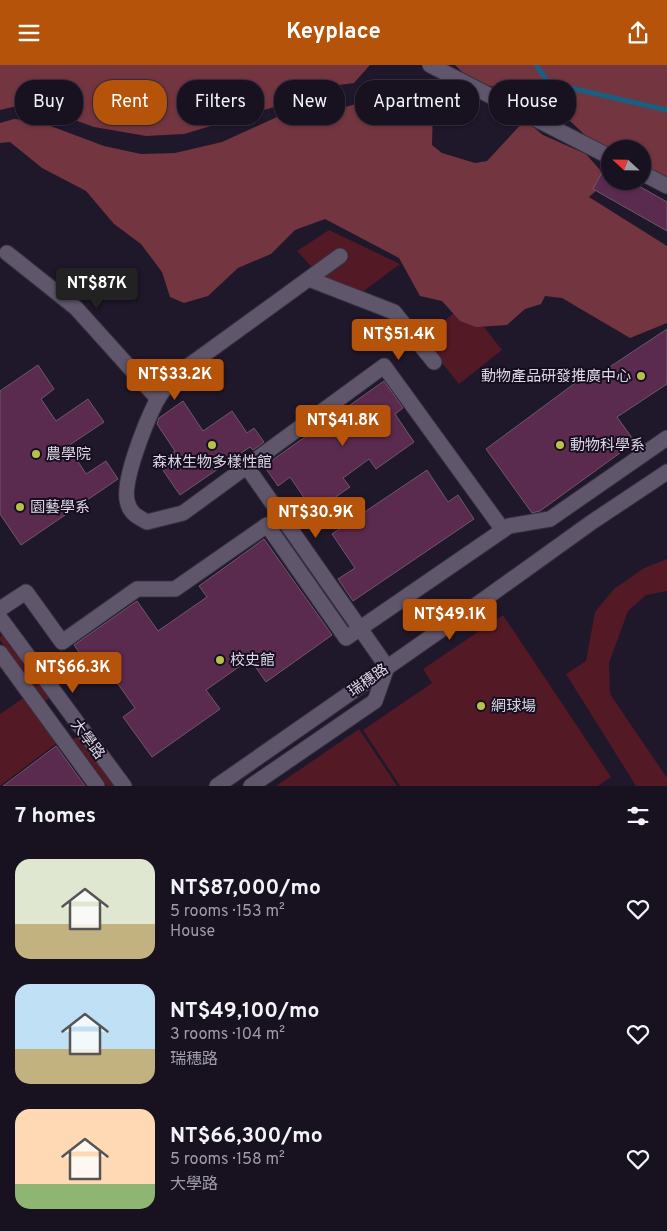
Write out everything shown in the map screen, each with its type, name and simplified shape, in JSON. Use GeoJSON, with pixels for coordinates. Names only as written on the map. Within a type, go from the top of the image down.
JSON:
{"type":"FeatureCollection","features":[{"type":"Feature","properties":{"kind":"street"},"geometry":{"type":"LineString","coordinates":[[430,65],[601,152]]}},
{"type":"Feature","properties":{"kind":"street"},"geometry":{"type":"LineString","coordinates":[[651,177],[667,185]]}},
{"type":"Feature","properties":{"kind":"street"},"geometry":{"type":"LineString","coordinates":[[7,253],[76,308],[158,399]]}},
{"type":"Feature","properties":{"kind":"street"},"geometry":{"type":"LineString","coordinates":[[340,256],[176,375],[158,399],[138,443],[125,491],[127,503],[134,515],[147,522],[183,513],[384,366],[503,530]]}},
{"type":"Feature","properties":{"kind":"street"},"geometry":{"type":"LineString","coordinates":[[309,279],[394,312],[434,362]]}},
{"type":"Feature","properties":{"kind":"street"},"geometry":{"type":"LineString","coordinates":[[0,609],[26,592],[62,642],[137,589],[175,589],[267,525],[346,638],[509,526],[550,519],[667,437]]}},
{"type":"Feature","properties":{"kind":"street"},"geometry":{"type":"LineString","coordinates":[[247,467],[387,667],[375,701],[250,786]]}},
{"type":"Feature","properties":{"kind":"street","name":"瑞穗路"},"geometry":{"type":"LineString","coordinates":[[217,786],[592,521],[667,472]]}},
{"type":"Feature","properties":{"kind":"street","name":"大學路"},"geometry":{"type":"LineString","coordinates":[[0,618],[124,786]]}},
{"type":"Feature","properties":{"kind":"street"},"geometry":{"type":"LineString","coordinates":[[0,653],[97,786]]}},
{"type":"Feature","properties":{"kind":"shaded area"},"geometry":{"type":"Polygon","coordinates":[[[0,65],[370,65],[354,83],[345,84],[345,80],[274,80],[274,107],[264,110],[264,80],[177,80],[177,125],[214,125],[184,134],[146,136],[94,127],[83,123],[83,80],[15,80],[15,106],[0,110],[0,65]]]}},
{"type":"Feature","properties":{"kind":"shaded area"},"geometry":{"type":"Polygon","coordinates":[[[455,65],[667,65],[667,178],[651,169],[651,140],[601,140],[601,144],[586,136],[574,125],[576,125],[576,80],[489,80],[489,86],[479,83],[479,80],[470,80],[455,65]]]}},
{"type":"Feature","properties":{"kind":"shaded area"},"geometry":{"type":"Polygon","coordinates":[[[355,104],[355,125],[433,125],[432,145],[442,153],[475,163],[487,161],[520,125],[531,125],[543,135],[586,154],[601,172],[601,186],[589,197],[667,246],[667,323],[630,338],[562,298],[545,296],[541,304],[525,309],[507,325],[476,327],[460,321],[442,301],[420,296],[399,258],[325,219],[295,230],[271,254],[238,268],[208,296],[184,303],[170,297],[162,272],[141,244],[114,224],[86,191],[42,168],[10,142],[0,143],[0,123],[14,119],[15,125],[48,125],[104,146],[141,154],[175,153],[222,142],[259,125],[264,125],[264,123],[274,118],[274,125],[345,125],[345,107],[355,104]]]}},
{"type":"Feature","properties":{"kind":"shaded area"},"geometry":{"type":"Polygon","coordinates":[[[329,230],[400,264],[361,293],[322,278],[297,251],[329,230]]]}},
{"type":"Feature","properties":{"kind":"shaded area"},"geometry":{"type":"Polygon","coordinates":[[[466,304],[502,350],[459,384],[422,338],[466,304]]]}},
{"type":"Feature","properties":{"kind":"shaded area"},"geometry":{"type":"Polygon","coordinates":[[[667,559],[667,591],[646,595],[628,611],[609,663],[610,694],[667,778],[667,786],[636,786],[566,674],[586,661],[595,612],[614,589],[644,568],[667,559]]]}},
{"type":"Feature","properties":{"kind":"shaded area","name":"網球場"},"geometry":{"type":"Polygon","coordinates":[[[503,615],[611,777],[598,786],[400,786],[363,730],[432,683],[423,669],[503,615]]]}},
{"type":"Feature","properties":{"kind":"shaded area"},"geometry":{"type":"Polygon","coordinates":[[[3,635],[49,698],[45,701],[0,640],[0,637],[3,635]]]}},
{"type":"Feature","properties":{"kind":"shaded area"},"geometry":{"type":"Polygon","coordinates":[[[32,692],[65,737],[0,786],[0,714],[32,692]]]}},
{"type":"Feature","properties":{"kind":"shaded area"},"geometry":{"type":"Polygon","coordinates":[[[359,729],[397,786],[276,786],[359,729]]]}},
{"type":"Feature","properties":{"kind":"shaded area"},"geometry":{"type":"Polygon","coordinates":[[[78,736],[114,786],[107,786],[73,739],[78,736]]]}},
{"type":"Feature","properties":{"kind":"building"},"geometry":{"type":"Polygon","coordinates":[[[601,174],[601,190],[646,190],[667,202],[667,231],[593,189],[601,174]]]}},
{"type":"Feature","properties":{"kind":"building","name":"動物科學系"},"geometry":{"type":"Polygon","coordinates":[[[667,329],[667,384],[617,417],[635,442],[540,511],[532,513],[486,449],[586,375],[590,380],[667,329]]]}},
{"type":"Feature","properties":{"kind":"building","name":"農學院"},"geometry":{"type":"Polygon","coordinates":[[[38,365],[54,389],[41,399],[56,421],[88,399],[104,422],[68,446],[86,474],[106,461],[118,479],[21,545],[0,514],[0,391],[38,365]]]}},
{"type":"Feature","properties":{"kind":"building"},"geometry":{"type":"Polygon","coordinates":[[[384,381],[403,408],[395,414],[414,442],[376,469],[369,459],[343,478],[350,487],[314,512],[290,477],[278,486],[264,466],[384,381]]]}},
{"type":"Feature","properties":{"kind":"building","name":"森林生物多樣性館"},"geometry":{"type":"Polygon","coordinates":[[[183,401],[203,431],[232,411],[247,433],[254,428],[264,442],[253,450],[250,447],[180,495],[158,463],[175,451],[157,424],[159,418],[183,401]]]}},
{"type":"Feature","properties":{"kind":"building"},"geometry":{"type":"Polygon","coordinates":[[[427,470],[448,502],[458,495],[474,519],[353,601],[338,579],[355,568],[332,534],[427,470]]]}},
{"type":"Feature","properties":{"kind":"building"},"geometry":{"type":"Polygon","coordinates":[[[264,539],[332,635],[266,682],[250,659],[206,690],[220,709],[152,757],[123,717],[135,708],[113,677],[102,684],[74,645],[137,601],[158,631],[207,597],[199,586],[264,539]]]}},
{"type":"Feature","properties":{"kind":"building"},"geometry":{"type":"Polygon","coordinates":[[[56,746],[85,786],[3,786],[56,746]]]}},
{"type":"Feature","properties":{"kind":"waterway"},"geometry":{"type":"LineString","coordinates":[[536,65],[549,83],[667,110]]}},
{"type":"Feature","properties":{"kind":"place","name":"動物產品研發推廣中心"},"geometry":{"type":"Point","coordinates":[641,376]}},
{"type":"Feature","properties":{"kind":"place","name":"森林生物多樣性館"},"geometry":{"type":"Point","coordinates":[212,445]}},
{"type":"Feature","properties":{"kind":"place","name":"動物科學系"},"geometry":{"type":"Point","coordinates":[560,445]}},
{"type":"Feature","properties":{"kind":"place","name":"農學院"},"geometry":{"type":"Point","coordinates":[36,454]}},
{"type":"Feature","properties":{"kind":"place","name":"園藝學系"},"geometry":{"type":"Point","coordinates":[20,507]}},
{"type":"Feature","properties":{"kind":"place","name":"校史館"},"geometry":{"type":"Point","coordinates":[220,660]}},
{"type":"Feature","properties":{"kind":"place","name":"網球場"},"geometry":{"type":"Point","coordinates":[481,706]}}]}
